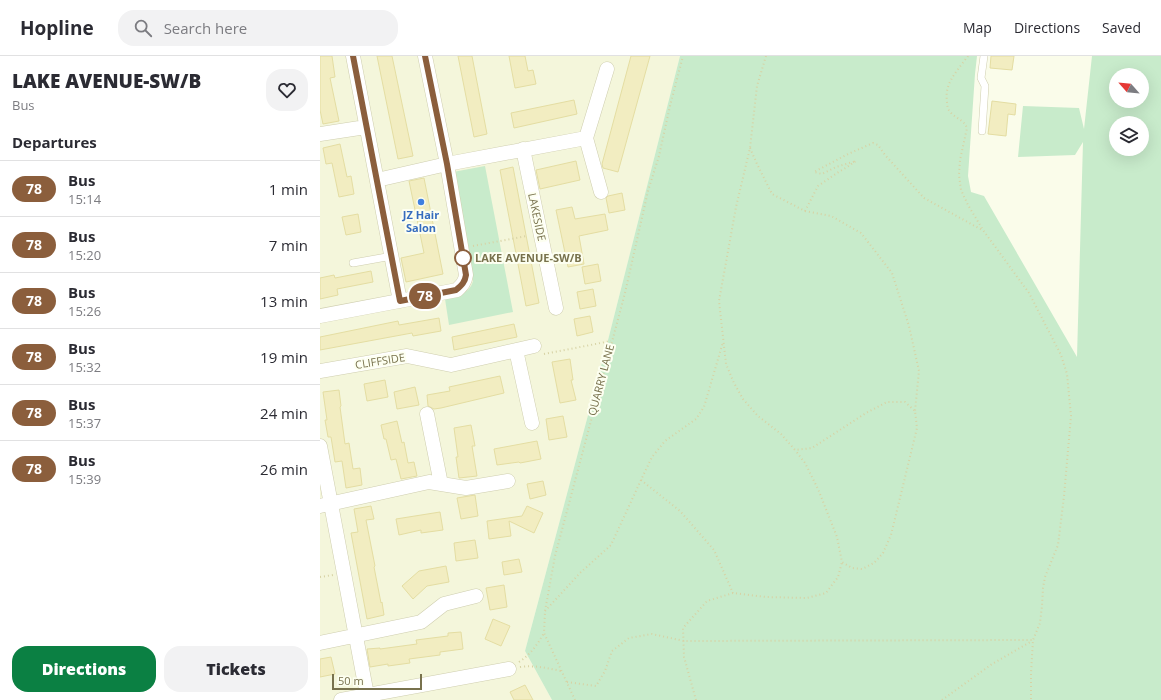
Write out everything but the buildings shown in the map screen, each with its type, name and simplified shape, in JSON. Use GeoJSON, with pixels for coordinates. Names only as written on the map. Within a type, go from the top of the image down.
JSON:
{"type":"FeatureCollection","features":[{"type":"Feature","properties":{"kind":"street"},"geometry":{"type":"LineString","coordinates":[[353,56],[400,301]]}},
{"type":"Feature","properties":{"kind":"street"},"geometry":{"type":"LineString","coordinates":[[320,316],[456,290],[465,280],[466,275],[447,164],[425,56]]}},
{"type":"Feature","properties":{"kind":"street"},"geometry":{"type":"LineString","coordinates":[[601,192],[586,138],[607,69]]}},
{"type":"Feature","properties":{"kind":"street"},"geometry":{"type":"LineString","coordinates":[[320,134],[366,127]]}},
{"type":"Feature","properties":{"kind":"street"},"geometry":{"type":"LineString","coordinates":[[377,180],[447,164],[586,138]]}},
{"type":"Feature","properties":{"kind":"street","name":"LAKESIDE"},"geometry":{"type":"LineString","coordinates":[[523,149],[556,308]]}},
{"type":"Feature","properties":{"kind":"street","name":"CLIFFSIDE"},"geometry":{"type":"LineString","coordinates":[[320,371],[407,356],[451,365],[534,346]]}},
{"type":"Feature","properties":{"kind":"street"},"geometry":{"type":"LineString","coordinates":[[516,350],[532,423]]}},
{"type":"Feature","properties":{"kind":"street"},"geometry":{"type":"LineString","coordinates":[[427,414],[441,484]]}},
{"type":"Feature","properties":{"kind":"street"},"geometry":{"type":"LineString","coordinates":[[320,446],[325,505],[356,636],[367,695]]}},
{"type":"Feature","properties":{"kind":"street"},"geometry":{"type":"LineString","coordinates":[[325,505],[429,482],[466,488],[508,481]]}},
{"type":"Feature","properties":{"kind":"street"},"geometry":{"type":"LineString","coordinates":[[320,643],[421,622],[444,604],[476,596]]}},
{"type":"Feature","properties":{"kind":"street"},"geometry":{"type":"LineString","coordinates":[[341,700],[509,669]]}},
{"type":"Feature","properties":{"kind":"lane"},"geometry":{"type":"LineString","coordinates":[[982,131],[985,86],[981,78],[984,56]]}},
{"type":"Feature","properties":{"kind":"lane"},"geometry":{"type":"LineString","coordinates":[[353,262],[392,256]]}},
{"type":"Feature","properties":{"kind":"path","name":"QUARRY LANE"},"geometry":{"type":"LineString","coordinates":[[575,700],[544,633],[545,611],[555,556],[626,286],[648,191],[659,156],[683,56]]}},
{"type":"Feature","properties":{"kind":"path"},"geometry":{"type":"LineString","coordinates":[[696,700],[684,657],[683,628],[707,601],[733,593],[766,597],[807,598],[820,595],[826,593],[838,577],[842,562],[837,537],[818,489],[805,463],[781,434],[758,416],[743,399],[726,364],[719,301],[736,207],[750,148],[757,86],[766,56]]}},
{"type":"Feature","properties":{"kind":"path"},"geometry":{"type":"LineString","coordinates":[[968,56],[952,77],[946,98],[948,108],[951,113],[965,123],[967,128],[960,160],[959,175],[961,190],[983,230],[1028,293],[1062,355],[1067,374],[1071,416],[1064,496],[1058,545],[1042,588],[1040,623],[1033,640],[1031,700]]}},
{"type":"Feature","properties":{"kind":"path"},"geometry":{"type":"LineString","coordinates":[[805,211],[818,186],[856,161],[836,167],[822,174],[814,172],[848,154],[874,143],[878,144],[885,155],[924,198],[983,230]]}},
{"type":"Feature","properties":{"kind":"path"},"geometry":{"type":"LineString","coordinates":[[750,148],[772,194],[805,211],[831,216],[861,233],[892,273],[909,326],[919,371],[915,412],[917,428],[891,535],[883,553],[874,564],[862,569],[852,568],[842,562]]}},
{"type":"Feature","properties":{"kind":"path"},"geometry":{"type":"LineString","coordinates":[[461,248],[540,233]]}},
{"type":"Feature","properties":{"kind":"path"},"geometry":{"type":"LineString","coordinates":[[545,611],[580,573],[611,545],[652,457],[665,441],[696,419],[704,407],[723,340]]}},
{"type":"Feature","properties":{"kind":"path"},"geometry":{"type":"LineString","coordinates":[[534,346],[535,355],[611,341]]}},
{"type":"Feature","properties":{"kind":"path"},"geometry":{"type":"LineString","coordinates":[[795,450],[812,448],[866,413],[887,402],[904,402],[915,412]]}},
{"type":"Feature","properties":{"kind":"path"},"geometry":{"type":"LineString","coordinates":[[641,480],[680,511],[714,550],[733,593]]}},
{"type":"Feature","properties":{"kind":"path"},"geometry":{"type":"LineString","coordinates":[[509,669],[531,653],[544,633]]}},
{"type":"Feature","properties":{"kind":"path"},"geometry":{"type":"LineString","coordinates":[[566,682],[596,686],[605,671],[612,651],[629,638],[652,634],[684,641],[1033,640]]}},
{"type":"Feature","properties":{"kind":"path"},"geometry":{"type":"LineString","coordinates":[[942,700],[992,664],[1033,640]]}},
{"type":"Feature","properties":{"kind":"path"},"geometry":{"type":"LineString","coordinates":[[509,669],[529,666],[561,671]]}},
{"type":"Feature","properties":{"kind":"shaded area"},"geometry":{"type":"Polygon","coordinates":[[[320,56],[680,56],[607,344],[525,651],[552,700],[320,700],[320,56]]]}},
{"type":"Feature","properties":{"kind":"shaded area"},"geometry":{"type":"Polygon","coordinates":[[[680,56],[977,56],[968,176],[971,192],[984,196],[1077,357],[1083,142],[1075,155],[1018,157],[1023,106],[1079,108],[1084,129],[1092,56],[1161,56],[1161,700],[552,700],[525,651],[607,344],[680,56]]]}},
{"type":"Feature","properties":{"kind":"shaded area"},"geometry":{"type":"Polygon","coordinates":[[[485,166],[513,312],[449,325],[445,299],[466,292],[473,281],[453,172],[485,166]]]}},
{"type":"Feature","properties":{"kind":"bus line","name":"78"},"geometry":{"type":"LineString","coordinates":[[353,56],[400,301],[456,290],[462,285],[466,275],[447,164],[425,56]]}},
{"type":"Feature","properties":{"kind":"place","name":"JZ Hair Salon"},"geometry":{"type":"Point","coordinates":[421,202]}},
{"type":"Feature","properties":{"kind":"place","name":"LAKE AVENUE-SW/B"},"geometry":{"type":"Point","coordinates":[463,258]}}]}
